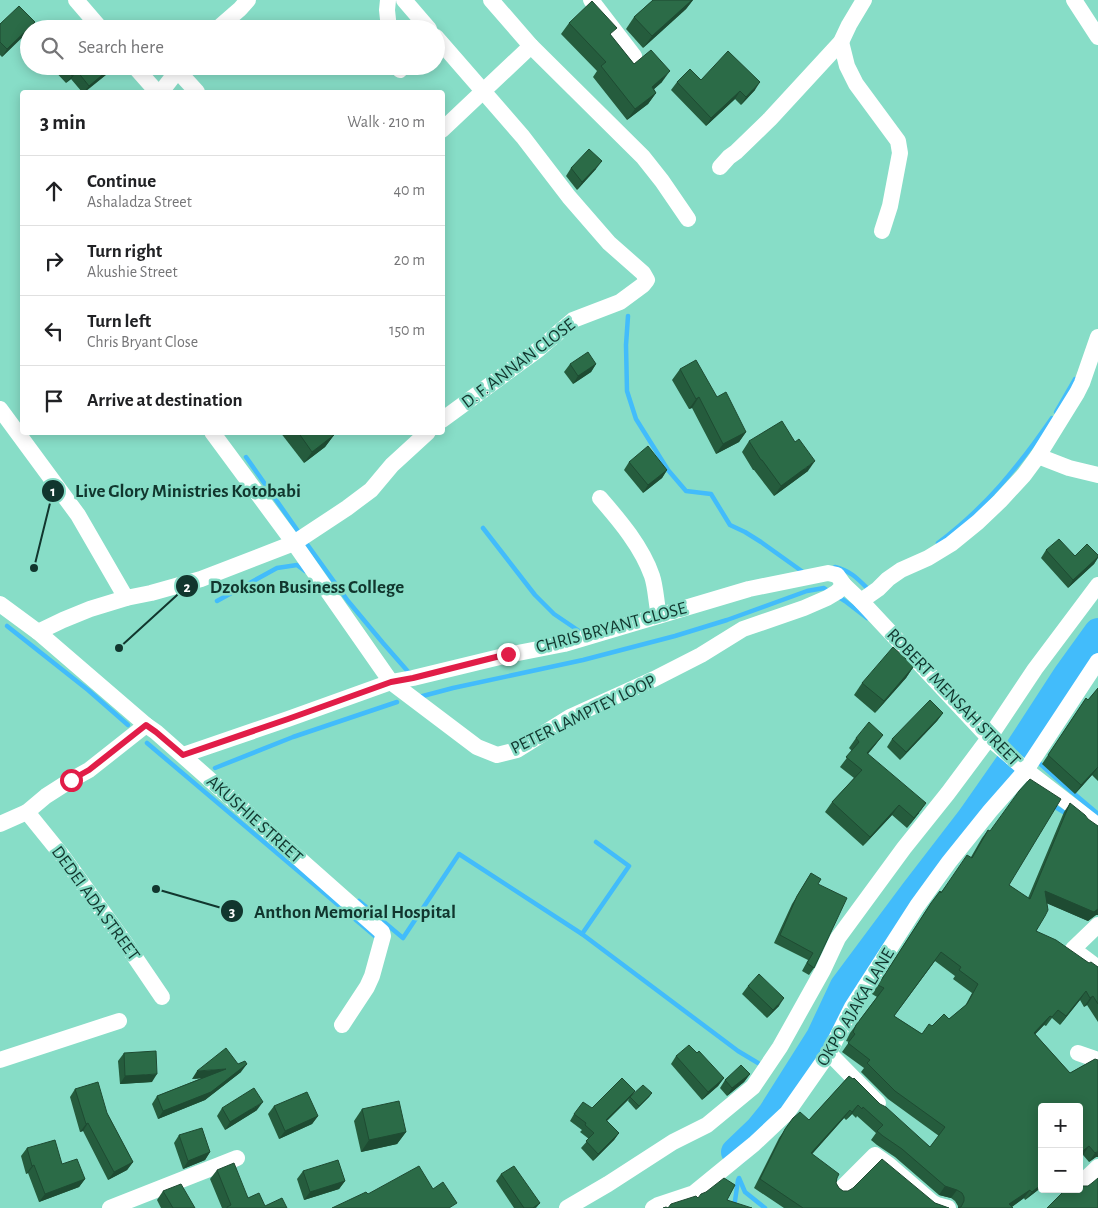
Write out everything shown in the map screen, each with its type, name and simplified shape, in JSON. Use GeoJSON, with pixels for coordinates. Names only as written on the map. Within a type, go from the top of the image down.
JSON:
{"type":"FeatureCollection","features":[{"type":"Feature","properties":{"kind":"street"},"geometry":{"type":"LineString","coordinates":[[76,0],[93,20]]}},
{"type":"Feature","properties":{"kind":"street"},"geometry":{"type":"LineString","coordinates":[[227,20],[248,0]]}},
{"type":"Feature","properties":{"kind":"street"},"geometry":{"type":"LineString","coordinates":[[388,0],[386,10],[388,20]]}},
{"type":"Feature","properties":{"kind":"street"},"geometry":{"type":"LineString","coordinates":[[404,0],[421,20]]}},
{"type":"Feature","properties":{"kind":"street"},"geometry":{"type":"LineString","coordinates":[[492,0],[531,46],[642,157],[662,181],[688,219]]}},
{"type":"Feature","properties":{"kind":"street"},"geometry":{"type":"LineString","coordinates":[[591,0],[634,56]]}},
{"type":"Feature","properties":{"kind":"street"},"geometry":{"type":"LineString","coordinates":[[720,167],[770,119],[841,42],[864,0]]}},
{"type":"Feature","properties":{"kind":"street"},"geometry":{"type":"LineString","coordinates":[[1074,0],[1098,37]]}},
{"type":"Feature","properties":{"kind":"street"},"geometry":{"type":"LineString","coordinates":[[841,42],[847,66],[856,84],[898,142],[900,153],[890,206],[882,232]]}},
{"type":"Feature","properties":{"kind":"street"},"geometry":{"type":"LineString","coordinates":[[445,127],[531,46]]}},
{"type":"Feature","properties":{"kind":"street"},"geometry":{"type":"LineString","coordinates":[[445,48],[483,92]]}},
{"type":"Feature","properties":{"kind":"street"},"geometry":{"type":"LineString","coordinates":[[143,75],[157,90]]}},
{"type":"Feature","properties":{"kind":"street"},"geometry":{"type":"LineString","coordinates":[[161,90],[173,75]]}},
{"type":"Feature","properties":{"kind":"street"},"geometry":{"type":"LineString","coordinates":[[184,75],[196,90]]}},
{"type":"Feature","properties":{"kind":"street","name":"D. F. ANNAN CLOSE"},"geometry":{"type":"LineString","coordinates":[[445,418],[539,349],[573,320],[620,302],[647,280],[643,273],[609,242],[569,197],[522,137],[483,92]]}},
{"type":"Feature","properties":{"kind":"street"},"geometry":{"type":"LineString","coordinates":[[861,601],[901,570],[928,558],[951,544],[978,522],[1024,475],[1077,393],[1098,337]]}},
{"type":"Feature","properties":{"kind":"street"},"geometry":{"type":"LineString","coordinates":[[0,409],[78,515],[126,598]]}},
{"type":"Feature","properties":{"kind":"street","name":"PETER LAMPTEY LOOP"},"geometry":{"type":"LineString","coordinates":[[214,435],[294,543],[391,682],[472,743],[497,755],[517,750],[570,717],[654,679],[701,655],[743,629],[827,598],[844,585]]}},
{"type":"Feature","properties":{"kind":"street"},"geometry":{"type":"LineString","coordinates":[[38,632],[90,609],[201,579],[294,543],[371,490],[392,465],[425,435]]}},
{"type":"Feature","properties":{"kind":"street"},"geometry":{"type":"LineString","coordinates":[[1038,456],[1069,468],[1098,475]]}},
{"type":"Feature","properties":{"kind":"street"},"geometry":{"type":"LineString","coordinates":[[600,498],[624,527],[639,550],[652,577],[658,615]]}},
{"type":"Feature","properties":{"kind":"street","name":"CHRIS BRYANT CLOSE"},"geometry":{"type":"LineString","coordinates":[[183,755],[391,682],[508,654],[564,644],[748,588],[828,573],[837,575],[844,585],[861,601]]}},
{"type":"Feature","properties":{"kind":"street"},"geometry":{"type":"LineString","coordinates":[[566,1208],[608,1184],[673,1142],[707,1125],[753,1087],[823,970],[838,938],[904,848],[989,738],[1035,670],[1098,585]]}},
{"type":"Feature","properties":{"kind":"street","name":"ROBERT MENSAH STREET"},"geometry":{"type":"LineString","coordinates":[[861,601],[989,738],[1026,770],[1098,826]]}},
{"type":"Feature","properties":{"kind":"street","name":"AKUSHIE STREET"},"geometry":{"type":"LineString","coordinates":[[3,610],[38,632],[156,732],[382,932],[384,936],[372,976],[342,1025]]}},
{"type":"Feature","properties":{"kind":"street","name":"OKPO AJAKA LANE"},"geometry":{"type":"LineString","coordinates":[[653,1208],[694,1193],[754,1144],[786,1113],[830,1052],[852,1007],[917,906],[949,862],[1026,770],[1098,661]]}},
{"type":"Feature","properties":{"kind":"street"},"geometry":{"type":"LineString","coordinates":[[0,824],[27,812],[46,796],[89,770],[146,725]]}},
{"type":"Feature","properties":{"kind":"street","name":"DEDEI ADA STREET"},"geometry":{"type":"LineString","coordinates":[[27,812],[61,854],[162,997]]}},
{"type":"Feature","properties":{"kind":"street"},"geometry":{"type":"LineString","coordinates":[[1098,925],[1073,949],[1098,968]]}},
{"type":"Feature","properties":{"kind":"street"},"geometry":{"type":"LineString","coordinates":[[0,1060],[119,1021]]}},
{"type":"Feature","properties":{"kind":"street"},"geometry":{"type":"LineString","coordinates":[[830,1052],[881,1106]]}},
{"type":"Feature","properties":{"kind":"street"},"geometry":{"type":"LineString","coordinates":[[1078,1053],[1098,1060]]}},
{"type":"Feature","properties":{"kind":"street"},"geometry":{"type":"LineString","coordinates":[[840,1190],[875,1154],[932,1202],[948,1208]]}},
{"type":"Feature","properties":{"kind":"street"},"geometry":{"type":"LineString","coordinates":[[110,1208],[237,1158]]}},
{"type":"Feature","properties":{"kind":"street"},"geometry":{"type":"LineString","coordinates":[[1083,1181],[1098,1167]]}},
{"type":"Feature","properties":{"kind":"building"},"geometry":{"type":"Polygon","coordinates":[[[653,0],[692,0],[652,36],[634,17],[653,0]]]}},
{"type":"Feature","properties":{"kind":"building"},"geometry":{"type":"Polygon","coordinates":[[[592,1],[617,28],[610,34],[634,64],[651,50],[670,71],[652,87],[656,93],[635,109],[601,66],[606,62],[569,23],[592,1]]]}},
{"type":"Feature","properties":{"kind":"building"},"geometry":{"type":"Polygon","coordinates":[[[19,6],[33,20],[20,20],[20,36],[7,49],[0,42],[0,24],[19,6]]]}},
{"type":"Feature","properties":{"kind":"building"},"geometry":{"type":"Polygon","coordinates":[[[728,51],[760,82],[746,97],[740,91],[711,118],[677,82],[690,69],[701,80],[728,51]]]}},
{"type":"Feature","properties":{"kind":"building"},"geometry":{"type":"Polygon","coordinates":[[[80,75],[102,75],[89,86],[80,75]]]}},
{"type":"Feature","properties":{"kind":"building"},"geometry":{"type":"Polygon","coordinates":[[[589,149],[602,161],[582,182],[571,168],[589,149]]]}},
{"type":"Feature","properties":{"kind":"building"},"geometry":{"type":"Polygon","coordinates":[[[588,352],[596,364],[578,376],[570,364],[588,352]]]}},
{"type":"Feature","properties":{"kind":"building"},"geometry":{"type":"Polygon","coordinates":[[[696,360],[717,397],[726,392],[746,432],[723,444],[699,397],[696,399],[680,369],[696,360]]]}},
{"type":"Feature","properties":{"kind":"building"},"geometry":{"type":"Polygon","coordinates":[[[782,421],[795,442],[799,439],[815,461],[781,486],[749,441],[782,421]]]}},
{"type":"Feature","properties":{"kind":"building"},"geometry":{"type":"Polygon","coordinates":[[[300,435],[334,435],[312,452],[300,435]]]}},
{"type":"Feature","properties":{"kind":"building"},"geometry":{"type":"Polygon","coordinates":[[[648,446],[667,470],[648,485],[629,462],[648,446]]]}},
{"type":"Feature","properties":{"kind":"building"},"geometry":{"type":"Polygon","coordinates":[[[1059,539],[1075,556],[1087,544],[1098,555],[1073,580],[1046,550],[1059,539]]]}},
{"type":"Feature","properties":{"kind":"building"},"geometry":{"type":"Polygon","coordinates":[[[893,647],[914,666],[884,701],[862,683],[893,647]]]}},
{"type":"Feature","properties":{"kind":"building"},"geometry":{"type":"Polygon","coordinates":[[[1098,688],[1098,767],[1081,785],[1048,755],[1086,698],[1088,700],[1098,688]]]}},
{"type":"Feature","properties":{"kind":"building"},"geometry":{"type":"Polygon","coordinates":[[[930,700],[943,713],[906,752],[892,739],[930,700]]]}},
{"type":"Feature","properties":{"kind":"building"},"geometry":{"type":"Polygon","coordinates":[[[869,722],[883,735],[867,753],[926,803],[914,818],[899,805],[870,837],[832,802],[862,770],[846,757],[859,742],[856,738],[869,722]]]}},
{"type":"Feature","properties":{"kind":"building"},"geometry":{"type":"Polygon","coordinates":[[[1030,779],[1061,799],[1009,885],[1030,899],[1070,803],[1098,826],[1098,909],[1094,912],[1045,891],[1048,910],[1036,931],[1056,940],[1089,963],[1091,962],[1098,967],[1098,1004],[1093,996],[1090,998],[1086,991],[1066,1016],[1058,1010],[1034,1033],[1070,1073],[1095,1059],[1098,1060],[1098,1151],[1095,1153],[1089,1146],[1083,1151],[1083,1103],[1038,1103],[1038,1187],[1032,1192],[1030,1190],[1009,1204],[1013,1208],[958,1208],[961,1207],[964,1201],[962,1193],[945,1186],[902,1149],[877,1131],[883,1125],[863,1107],[862,1109],[858,1105],[852,1112],[850,1110],[811,1153],[839,1174],[836,1183],[839,1188],[843,1191],[848,1191],[853,1188],[882,1159],[935,1203],[949,1208],[803,1208],[760,1179],[785,1129],[793,1118],[800,1112],[809,1120],[849,1076],[854,1078],[880,1104],[886,1107],[930,1147],[945,1127],[895,1091],[867,1063],[870,1060],[848,1043],[855,1034],[853,1032],[856,1025],[884,988],[878,985],[931,903],[940,891],[941,893],[967,855],[972,858],[988,830],[990,831],[1030,779]],[[941,952],[894,1016],[922,1034],[929,1024],[932,1026],[944,1014],[949,1019],[967,1004],[978,984],[959,970],[961,967],[941,952]]]}},
{"type":"Feature","properties":{"kind":"building"},"geometry":{"type":"Polygon","coordinates":[[[811,873],[821,879],[818,884],[847,898],[814,968],[807,963],[813,953],[780,935],[797,896],[811,873]]]}},
{"type":"Feature","properties":{"kind":"building"},"geometry":{"type":"Polygon","coordinates":[[[759,974],[784,998],[773,1010],[748,986],[759,974]]]}},
{"type":"Feature","properties":{"kind":"building"},"geometry":{"type":"Polygon","coordinates":[[[689,1045],[697,1053],[699,1051],[724,1078],[708,1092],[676,1056],[689,1045]]]}},
{"type":"Feature","properties":{"kind":"building"},"geometry":{"type":"Polygon","coordinates":[[[226,1048],[238,1064],[245,1061],[247,1064],[211,1092],[163,1111],[157,1096],[226,1069],[197,1071],[226,1048]]]}},
{"type":"Feature","properties":{"kind":"building"},"geometry":{"type":"Polygon","coordinates":[[[156,1051],[157,1074],[125,1076],[124,1053],[156,1051]]]}},
{"type":"Feature","properties":{"kind":"building"},"geometry":{"type":"Polygon","coordinates":[[[741,1065],[750,1074],[732,1088],[725,1080],[741,1065]]]}},
{"type":"Feature","properties":{"kind":"building"},"geometry":{"type":"Polygon","coordinates":[[[622,1078],[635,1091],[606,1120],[619,1133],[598,1154],[586,1141],[594,1133],[585,1125],[586,1123],[574,1114],[583,1102],[592,1108],[622,1078]]]}},
{"type":"Feature","properties":{"kind":"building"},"geometry":{"type":"Polygon","coordinates":[[[98,1082],[107,1113],[133,1162],[114,1172],[88,1123],[86,1124],[75,1089],[98,1082]]]}},
{"type":"Feature","properties":{"kind":"building"},"geometry":{"type":"Polygon","coordinates":[[[643,1085],[652,1093],[639,1106],[630,1097],[643,1085]]]}},
{"type":"Feature","properties":{"kind":"building"},"geometry":{"type":"Polygon","coordinates":[[[254,1088],[263,1102],[230,1122],[222,1108],[254,1088]]]}},
{"type":"Feature","properties":{"kind":"building"},"geometry":{"type":"Polygon","coordinates":[[[307,1092],[318,1116],[285,1131],[274,1106],[307,1092]]]}},
{"type":"Feature","properties":{"kind":"building"},"geometry":{"type":"Polygon","coordinates":[[[399,1101],[406,1132],[369,1140],[362,1109],[399,1101]]]}},
{"type":"Feature","properties":{"kind":"building"},"geometry":{"type":"Polygon","coordinates":[[[202,1128],[210,1152],[188,1161],[179,1135],[202,1128]]]}},
{"type":"Feature","properties":{"kind":"building"},"geometry":{"type":"Polygon","coordinates":[[[55,1140],[62,1164],[77,1159],[85,1179],[45,1194],[34,1165],[32,1166],[27,1148],[55,1140]]]}},
{"type":"Feature","properties":{"kind":"building"},"geometry":{"type":"Polygon","coordinates":[[[338,1160],[345,1181],[310,1192],[303,1171],[338,1160]]]}},
{"type":"Feature","properties":{"kind":"building"},"geometry":{"type":"Polygon","coordinates":[[[234,1163],[248,1198],[259,1193],[265,1206],[282,1198],[287,1208],[227,1208],[231,1205],[217,1170],[234,1163]]]}},
{"type":"Feature","properties":{"kind":"building"},"geometry":{"type":"Polygon","coordinates":[[[419,1166],[433,1189],[443,1182],[457,1203],[449,1208],[332,1208],[366,1192],[368,1194],[419,1166]]]}},
{"type":"Feature","properties":{"kind":"building"},"geometry":{"type":"Polygon","coordinates":[[[514,1166],[540,1203],[533,1208],[524,1208],[501,1174],[514,1166]]]}},
{"type":"Feature","properties":{"kind":"building"},"geometry":{"type":"Polygon","coordinates":[[[724,1178],[735,1185],[727,1200],[752,1208],[668,1208],[671,1204],[696,1196],[698,1198],[724,1178]]]}},
{"type":"Feature","properties":{"kind":"building"},"geometry":{"type":"Polygon","coordinates":[[[1098,1178],[1098,1208],[1047,1208],[1062,1193],[1083,1193],[1083,1186],[1088,1186],[1098,1178]]]}},
{"type":"Feature","properties":{"kind":"building"},"geometry":{"type":"Polygon","coordinates":[[[181,1184],[195,1208],[173,1208],[163,1191],[181,1184]]]}},
{"type":"Feature","properties":{"kind":"waterway"},"geometry":{"type":"LineString","coordinates":[[628,316],[626,345],[627,391],[636,419],[668,470],[686,491],[711,494],[730,525],[761,542],[803,572]]}},
{"type":"Feature","properties":{"kind":"waterway"},"geometry":{"type":"LineString","coordinates":[[1056,412],[1075,379]]}},
{"type":"Feature","properties":{"kind":"waterway"},"geometry":{"type":"LineString","coordinates":[[938,543],[986,501],[1027,453],[1052,418]]}},
{"type":"Feature","properties":{"kind":"waterway"},"geometry":{"type":"LineString","coordinates":[[246,457],[300,534]]}},
{"type":"Feature","properties":{"kind":"waterway"},"geometry":{"type":"LineString","coordinates":[[483,528],[535,595],[554,614],[582,633]]}},
{"type":"Feature","properties":{"kind":"waterway"},"geometry":{"type":"LineString","coordinates":[[304,540],[348,601],[411,675]]}},
{"type":"Feature","properties":{"kind":"waterway"},"geometry":{"type":"LineString","coordinates":[[217,601],[277,568],[297,565],[305,571]]}},
{"type":"Feature","properties":{"kind":"waterway"},"geometry":{"type":"LineString","coordinates":[[835,567],[850,573],[869,590]]}},
{"type":"Feature","properties":{"kind":"waterway"},"geometry":{"type":"LineString","coordinates":[[419,697],[583,660],[675,636],[727,620],[807,591],[824,588],[830,592]]}},
{"type":"Feature","properties":{"kind":"waterway"},"geometry":{"type":"LineString","coordinates":[[837,596],[867,618]]}},
{"type":"Feature","properties":{"kind":"waterway"},"geometry":{"type":"LineString","coordinates":[[7,626],[88,690],[128,725]]}},
{"type":"Feature","properties":{"kind":"waterway"},"geometry":{"type":"LineString","coordinates":[[735,1152],[759,1129],[772,1113],[820,1037],[844,986],[971,818],[1098,632]]}},
{"type":"Feature","properties":{"kind":"waterway"},"geometry":{"type":"LineString","coordinates":[[215,768],[293,737],[397,702]]}},
{"type":"Feature","properties":{"kind":"waterway"},"geometry":{"type":"LineString","coordinates":[[147,743],[376,937]]}},
{"type":"Feature","properties":{"kind":"waterway"},"geometry":{"type":"LineString","coordinates":[[1037,761],[1098,814]]}},
{"type":"Feature","properties":{"kind":"waterway"},"geometry":{"type":"LineString","coordinates":[[988,793],[1002,787]]}},
{"type":"Feature","properties":{"kind":"waterway"},"geometry":{"type":"LineString","coordinates":[[1052,805],[1067,814]]}},
{"type":"Feature","properties":{"kind":"waterway"},"geometry":{"type":"LineString","coordinates":[[596,842],[629,866],[582,934],[738,1051],[758,1063]]}},
{"type":"Feature","properties":{"kind":"waterway"},"geometry":{"type":"LineString","coordinates":[[359,901],[403,938],[459,854],[582,934]]}},
{"type":"Feature","properties":{"kind":"waterway"},"geometry":{"type":"LineString","coordinates":[[739,1178],[745,1192],[765,1208]]}},
{"type":"Feature","properties":{"kind":"waterway"},"geometry":{"type":"LineString","coordinates":[[734,1208],[738,1180]]}},
{"type":"Feature","properties":{"kind":"place","name":"Live Glory Ministries Kotobabi"},"geometry":{"type":"Point","coordinates":[34,568]}},
{"type":"Feature","properties":{"kind":"place","name":"Dzokson Business College"},"geometry":{"type":"Point","coordinates":[119,648]}},
{"type":"Feature","properties":{"kind":"place","name":"Anthon Memorial Hospital"},"geometry":{"type":"Point","coordinates":[156,889]}},
{"type":"Feature","properties":{"kind":"route"},"geometry":{"type":"LineString","coordinates":[[71,780],[89,770],[146,725],[183,755],[391,682],[508,654]]}}]}
